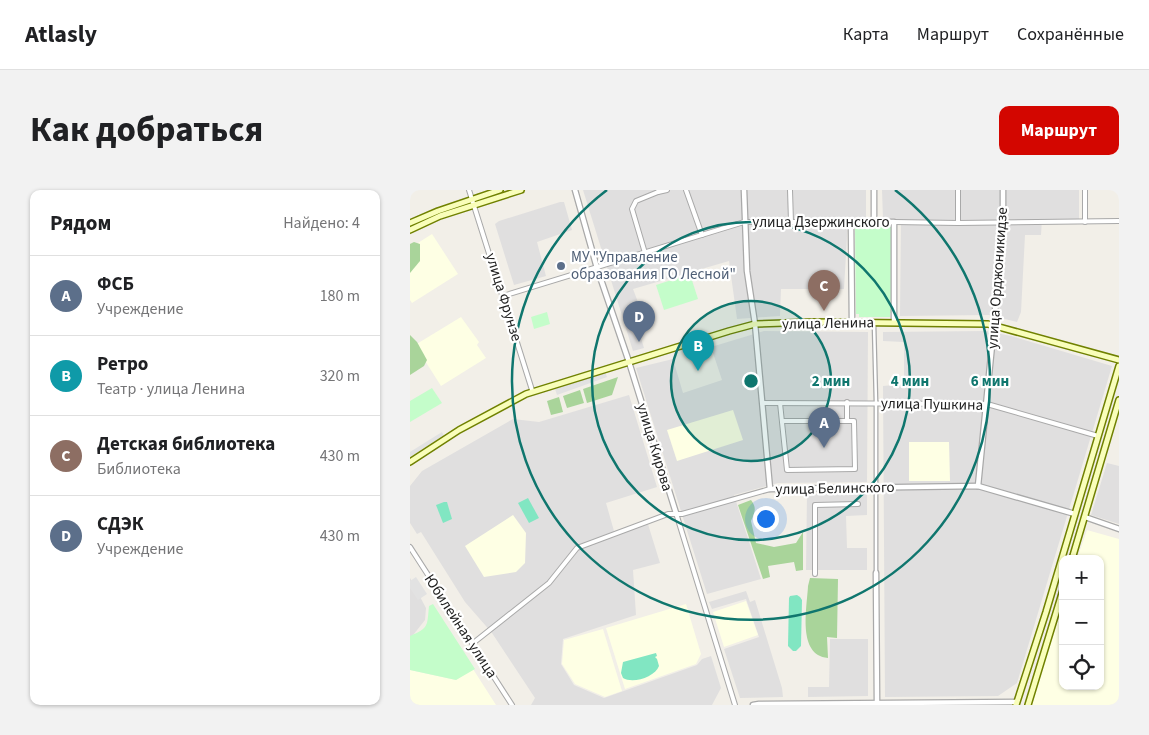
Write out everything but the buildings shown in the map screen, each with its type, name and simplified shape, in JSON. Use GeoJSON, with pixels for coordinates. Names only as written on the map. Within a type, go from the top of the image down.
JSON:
{"type":"FeatureCollection","features":[{"type":"Feature","properties":{"kind":"main road"},"geometry":{"type":"LineString","coordinates":[[410,230],[500,190]]}},
{"type":"Feature","properties":{"kind":"main road"},"geometry":{"type":"LineString","coordinates":[[410,223],[438,211],[521,190]]}},
{"type":"Feature","properties":{"kind":"main road","name":"улица Ленина"},"geometry":{"type":"LineString","coordinates":[[410,461],[458,430],[533,391],[754,324],[815,321],[994,323],[1119,359]]}},
{"type":"Feature","properties":{"kind":"main road"},"geometry":{"type":"LineString","coordinates":[[852,321],[894,322]]}},
{"type":"Feature","properties":{"kind":"main road"},"geometry":{"type":"LineString","coordinates":[[1060,600],[1028,705],[1016,704],[1046,612],[1119,366]]}},
{"type":"Feature","properties":{"kind":"main road"},"geometry":{"type":"LineString","coordinates":[[1073,555],[1119,400]]}},
{"type":"Feature","properties":{"kind":"main road","name":"улица Белинского"},"geometry":{"type":"LineString","coordinates":[[1075,514],[1085,517]]}},
{"type":"Feature","properties":{"kind":"street","name":"улица Фрунзе"},"geometry":{"type":"LineString","coordinates":[[470,190],[533,391]]}},
{"type":"Feature","properties":{"kind":"street","name":"улица Кирова"},"geometry":{"type":"LineString","coordinates":[[575,190],[597,268],[628,361],[735,705]]}},
{"type":"Feature","properties":{"kind":"street"},"geometry":{"type":"LineString","coordinates":[[645,253],[632,210],[636,201],[657,191],[667,190]]}},
{"type":"Feature","properties":{"kind":"street"},"geometry":{"type":"LineString","coordinates":[[686,190],[702,235]]}},
{"type":"Feature","properties":{"kind":"street"},"geometry":{"type":"LineString","coordinates":[[744,190],[747,271],[770,489]]}},
{"type":"Feature","properties":{"kind":"street"},"geometry":{"type":"LineString","coordinates":[[790,190],[791,222]]}},
{"type":"Feature","properties":{"kind":"street"},"geometry":{"type":"LineString","coordinates":[[874,190],[874,222]]}},
{"type":"Feature","properties":{"kind":"street"},"geometry":{"type":"LineString","coordinates":[[958,190],[958,223]]}},
{"type":"Feature","properties":{"kind":"street","name":"улица Орджоникидзе"},"geometry":{"type":"LineString","coordinates":[[978,486],[1003,223],[1003,190]]}},
{"type":"Feature","properties":{"kind":"street"},"geometry":{"type":"LineString","coordinates":[[1085,190],[1085,222]]}},
{"type":"Feature","properties":{"kind":"street","name":"улица Дзержинского"},"geometry":{"type":"LineString","coordinates":[[504,296],[744,222],[1119,222]]}},
{"type":"Feature","properties":{"kind":"street"},"geometry":{"type":"LineString","coordinates":[[851,222],[852,321]]}},
{"type":"Feature","properties":{"kind":"street"},"geometry":{"type":"LineString","coordinates":[[894,222],[894,322]]}},
{"type":"Feature","properties":{"kind":"street"},"geometry":{"type":"LineString","coordinates":[[874,322],[876,484]]}},
{"type":"Feature","properties":{"kind":"street"},"geometry":{"type":"LineString","coordinates":[[780,402],[787,470],[855,469],[854,421],[782,421]]}},
{"type":"Feature","properties":{"kind":"street"},"geometry":{"type":"LineString","coordinates":[[847,402],[847,421]]}},
{"type":"Feature","properties":{"kind":"street","name":"улица Пушкина"},"geometry":{"type":"LineString","coordinates":[[762,403],[876,402],[987,404],[1098,436]]}},
{"type":"Feature","properties":{"kind":"street","name":"улица Белинского"},"geometry":{"type":"LineString","coordinates":[[472,644],[549,583],[577,548],[668,514],[682,514],[770,489],[978,486],[1075,514]]}},
{"type":"Feature","properties":{"kind":"street"},"geometry":{"type":"LineString","coordinates":[[876,491],[877,704]]}},
{"type":"Feature","properties":{"kind":"street"},"geometry":{"type":"LineString","coordinates":[[815,574],[815,505],[858,504]]}},
{"type":"Feature","properties":{"kind":"street","name":"улица Белинского"},"geometry":{"type":"LineString","coordinates":[[1085,517],[1119,529]]}},
{"type":"Feature","properties":{"kind":"street","name":"Юбилейная улица"},"geometry":{"type":"LineString","coordinates":[[410,547],[512,705]]}},
{"type":"Feature","properties":{"kind":"street"},"geometry":{"type":"LineString","coordinates":[[1046,612],[1055,614]]}},
{"type":"Feature","properties":{"kind":"street"},"geometry":{"type":"LineString","coordinates":[[753,705],[1016,704]]}},
{"type":"Feature","properties":{"kind":"shaded area"},"geometry":{"type":"Polygon","coordinates":[[[583,190],[866,190],[866,218],[848,219],[844,289],[781,289],[780,316],[737,319],[729,261],[633,289],[641,310],[633,312],[644,348],[633,351],[583,190]]]}},
{"type":"Feature","properties":{"kind":"shaded area"},"geometry":{"type":"Polygon","coordinates":[[[882,190],[1079,190],[1079,219],[1042,219],[1041,235],[1025,235],[1021,312],[1017,322],[989,315],[900,316],[901,220],[883,219],[882,190]]]}},
{"type":"Feature","properties":{"kind":"shaded area"},"geometry":{"type":"Polygon","coordinates":[[[564,202],[572,230],[537,242],[546,276],[514,285],[495,224],[499,221],[564,202]]]}},
{"type":"Feature","properties":{"kind":"shaded area"},"geometry":{"type":"Polygon","coordinates":[[[432,234],[458,274],[412,303],[410,300],[410,248],[432,234]]]}},
{"type":"Feature","properties":{"kind":"shaded area"},"geometry":{"type":"Polygon","coordinates":[[[461,317],[479,342],[477,345],[486,358],[441,386],[415,345],[461,317]]]}},
{"type":"Feature","properties":{"kind":"shaded area"},"geometry":{"type":"Polygon","coordinates":[[[764,331],[868,332],[867,482],[778,483],[734,495],[761,579],[707,594],[636,368],[673,359],[683,393],[722,380],[711,347],[764,331]]]}},
{"type":"Feature","properties":{"kind":"shaded area"},"geometry":{"type":"Polygon","coordinates":[[[987,331],[1011,336],[1112,366],[1017,683],[998,696],[885,697],[883,386],[904,384],[904,342],[883,341],[883,332],[987,331]]]}},
{"type":"Feature","properties":{"kind":"shaded area"},"geometry":{"type":"Polygon","coordinates":[[[605,372],[607,377],[557,395],[555,389],[605,372]]]}},
{"type":"Feature","properties":{"kind":"shaded area"},"geometry":{"type":"Polygon","coordinates":[[[629,395],[657,487],[606,503],[614,531],[647,521],[660,563],[633,570],[636,615],[563,639],[561,664],[574,685],[604,698],[697,665],[702,659],[711,656],[721,688],[712,705],[531,705],[535,698],[492,633],[465,602],[421,532],[417,534],[410,523],[410,486],[422,471],[513,419],[539,422],[629,395]]]}},
{"type":"Feature","properties":{"kind":"shaded area"},"geometry":{"type":"Polygon","coordinates":[[[733,410],[743,440],[677,461],[667,430],[733,410]]]}},
{"type":"Feature","properties":{"kind":"shaded area"},"geometry":{"type":"Polygon","coordinates":[[[442,432],[444,436],[410,457],[410,452],[442,432]]]}},
{"type":"Feature","properties":{"kind":"shaded area"},"geometry":{"type":"Polygon","coordinates":[[[909,442],[949,442],[950,481],[909,481],[909,442]]]}},
{"type":"Feature","properties":{"kind":"shaded area"},"geometry":{"type":"Polygon","coordinates":[[[1107,463],[1119,466],[1119,524],[1091,515],[1107,463]]]}},
{"type":"Feature","properties":{"kind":"shaded area"},"geometry":{"type":"Polygon","coordinates":[[[807,494],[867,494],[867,515],[846,516],[847,548],[867,548],[867,570],[806,570],[807,494]]]}},
{"type":"Feature","properties":{"kind":"shaded area"},"geometry":{"type":"Polygon","coordinates":[[[513,515],[526,533],[525,563],[516,572],[484,577],[465,546],[513,515]]]}},
{"type":"Feature","properties":{"kind":"shaded area"},"geometry":{"type":"Polygon","coordinates":[[[1087,530],[1119,539],[1119,705],[1031,705],[1059,618],[1059,690],[1104,690],[1104,555],[1078,555],[1087,530]]]}},
{"type":"Feature","properties":{"kind":"shaded area"},"geometry":{"type":"Polygon","coordinates":[[[416,577],[427,594],[418,600],[410,588],[410,581],[416,577]]]}},
{"type":"Feature","properties":{"kind":"shaded area"},"geometry":{"type":"Polygon","coordinates":[[[410,578],[426,608],[425,620],[410,639],[410,578]]]}},
{"type":"Feature","properties":{"kind":"shaded area"},"geometry":{"type":"Polygon","coordinates":[[[746,591],[750,602],[755,600],[782,688],[783,697],[740,698],[724,649],[759,637],[746,599],[712,609],[709,602],[746,591]]]}},
{"type":"Feature","properties":{"kind":"shaded area"},"geometry":{"type":"Polygon","coordinates":[[[746,601],[758,635],[724,647],[713,612],[746,601]]]}},
{"type":"Feature","properties":{"kind":"shaded area"},"geometry":{"type":"Polygon","coordinates":[[[686,604],[701,654],[696,664],[625,689],[606,628],[686,604]]]}},
{"type":"Feature","properties":{"kind":"shaded area"},"geometry":{"type":"Polygon","coordinates":[[[603,629],[622,691],[605,697],[575,684],[562,664],[564,640],[603,629]]]}},
{"type":"Feature","properties":{"kind":"shaded area"},"geometry":{"type":"Polygon","coordinates":[[[830,639],[868,639],[868,696],[808,697],[808,687],[829,687],[830,639]]]}},
{"type":"Feature","properties":{"kind":"shaded area"},"geometry":{"type":"Polygon","coordinates":[[[473,669],[496,705],[410,705],[410,670],[456,680],[473,669]]]}},
{"type":"Feature","properties":{"kind":"green space"},"geometry":{"type":"Polygon","coordinates":[[[855,227],[892,227],[893,313],[890,313],[890,317],[859,317],[859,314],[856,314],[855,227]]]}},
{"type":"Feature","properties":{"kind":"green space"},"geometry":{"type":"Polygon","coordinates":[[[414,242],[420,244],[420,261],[410,273],[410,244],[414,242]]]}},
{"type":"Feature","properties":{"kind":"green space"},"geometry":{"type":"Polygon","coordinates":[[[690,274],[698,299],[664,310],[656,285],[690,274]]]}},
{"type":"Feature","properties":{"kind":"green space"},"geometry":{"type":"Polygon","coordinates":[[[547,312],[550,324],[534,329],[531,317],[547,312]]]}},
{"type":"Feature","properties":{"kind":"green space"},"geometry":{"type":"Polygon","coordinates":[[[410,335],[417,342],[427,360],[424,366],[410,375],[410,335]]]}},
{"type":"Feature","properties":{"kind":"green space"},"geometry":{"type":"Polygon","coordinates":[[[618,377],[612,395],[587,403],[583,389],[618,377]]]}},
{"type":"Feature","properties":{"kind":"green space"},"geometry":{"type":"Polygon","coordinates":[[[432,388],[442,403],[410,422],[410,401],[432,388]]]}},
{"type":"Feature","properties":{"kind":"green space"},"geometry":{"type":"Polygon","coordinates":[[[580,390],[584,403],[567,408],[563,396],[580,390]]]}},
{"type":"Feature","properties":{"kind":"green space"},"geometry":{"type":"Polygon","coordinates":[[[559,397],[563,412],[551,415],[547,401],[559,397]]]}},
{"type":"Feature","properties":{"kind":"green space"},"geometry":{"type":"Polygon","coordinates":[[[528,498],[539,518],[529,523],[518,503],[528,498]]]}},
{"type":"Feature","properties":{"kind":"green space"},"geometry":{"type":"Polygon","coordinates":[[[751,500],[755,508],[751,521],[756,543],[774,547],[796,543],[803,532],[803,570],[796,571],[794,562],[768,566],[770,577],[763,579],[738,505],[751,500]]]}},
{"type":"Feature","properties":{"kind":"green space"},"geometry":{"type":"Polygon","coordinates":[[[447,502],[452,519],[443,523],[436,505],[447,502]]]}},
{"type":"Feature","properties":{"kind":"green space"},"geometry":{"type":"Polygon","coordinates":[[[810,578],[838,579],[837,638],[827,637],[828,658],[818,655],[812,649],[808,640],[806,618],[810,578]]]}},
{"type":"Feature","properties":{"kind":"green space"},"geometry":{"type":"Polygon","coordinates":[[[797,595],[802,600],[801,646],[796,651],[793,651],[788,646],[789,598],[790,596],[797,595]]]}},
{"type":"Feature","properties":{"kind":"green space"},"geometry":{"type":"Polygon","coordinates":[[[433,604],[475,669],[456,680],[410,670],[410,636],[421,631],[426,626],[429,606],[433,604]]]}},
{"type":"Feature","properties":{"kind":"green space"},"geometry":{"type":"Polygon","coordinates":[[[656,653],[657,656],[655,657],[659,666],[657,670],[638,680],[623,678],[621,673],[623,662],[656,653]]]}},
{"type":"Feature","properties":{"kind":"place","name":"МУ \"Управление образования ГО Лесной\""},"geometry":{"type":"Point","coordinates":[561,266]}},
{"type":"Feature","properties":{"kind":"place","name":"Детская библиотека"},"geometry":{"type":"Point","coordinates":[824,311]}},
{"type":"Feature","properties":{"kind":"place","name":"СДЭК"},"geometry":{"type":"Point","coordinates":[639,342]}},
{"type":"Feature","properties":{"kind":"place","name":"Ретро"},"geometry":{"type":"Point","coordinates":[698,371]}},
{"type":"Feature","properties":{"kind":"place","name":"ФСБ"},"geometry":{"type":"Point","coordinates":[824,448]}}]}
